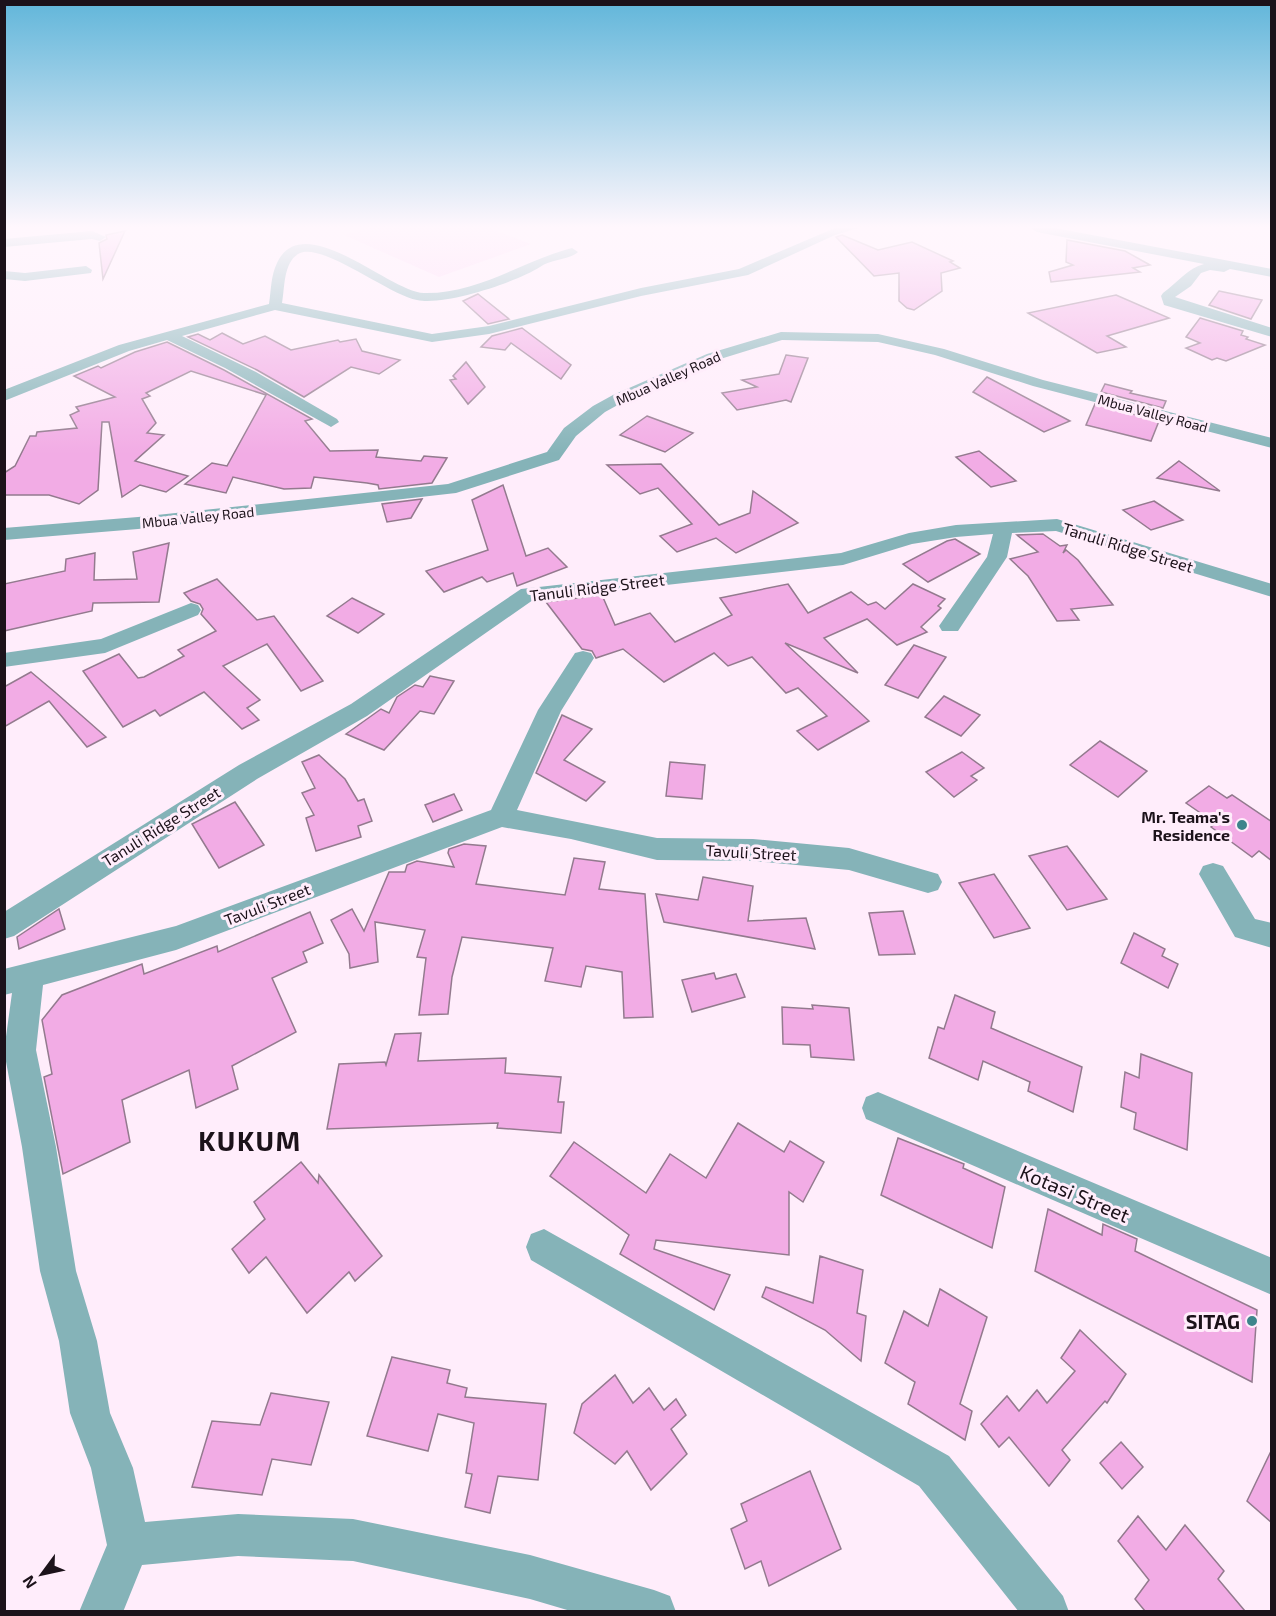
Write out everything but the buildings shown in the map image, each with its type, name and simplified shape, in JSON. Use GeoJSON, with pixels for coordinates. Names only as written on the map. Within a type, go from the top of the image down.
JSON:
{"type":"FeatureCollection","features":[{"type":"Feature","properties":{"kind":"street"},"geometry":{"type":"LineString","coordinates":[[4,396],[124,348],[275,306],[432,338],[489,330],[595,303]]}},
{"type":"Feature","properties":{"kind":"street"},"geometry":{"type":"LineString","coordinates":[[1174,303],[1272,333]]}},
{"type":"Feature","properties":{"kind":"street"},"geometry":{"type":"LineString","coordinates":[[167,335],[212,353],[261,379],[331,422]]}},
{"type":"Feature","properties":{"kind":"street","name":"Mbua Valley Road"},"geometry":{"type":"LineString","coordinates":[[4,534],[138,523],[450,489],[553,456],[570,432],[599,409],[619,398],[712,357],[781,336],[878,338],[1272,443]]}},
{"type":"Feature","properties":{"kind":"street","name":"Tanuli Ridge Street"},"geometry":{"type":"LineString","coordinates":[[4,927],[238,778],[359,710],[528,594],[843,559],[909,539],[956,531],[1057,525],[1272,591]]}},
{"type":"Feature","properties":{"kind":"street"},"geometry":{"type":"LineString","coordinates":[[950,626],[997,556],[1004,527]]}},
{"type":"Feature","properties":{"kind":"street"},"geometry":{"type":"LineString","coordinates":[[4,660],[105,646],[191,610]]}},
{"type":"Feature","properties":{"kind":"street"},"geometry":{"type":"LineString","coordinates":[[501,817],[550,710],[583,658]]}},
{"type":"Feature","properties":{"kind":"street","name":"Tavuli Street"},"geometry":{"type":"LineString","coordinates":[[17,979],[176,938],[501,817],[571,829],[657,849],[753,850],[849,859],[928,882]]}},
{"type":"Feature","properties":{"kind":"street"},"geometry":{"type":"LineString","coordinates":[[1213,874],[1245,928],[1272,936]]}},
{"type":"Feature","properties":{"kind":"street"},"geometry":{"type":"LineString","coordinates":[[17,979],[20,1050],[39,1147],[58,1271],[78,1341],[90,1413],[112,1468],[129,1545],[101,1611]]}},
{"type":"Feature","properties":{"kind":"street","name":"Kotasi Street"},"geometry":{"type":"LineString","coordinates":[[878,1107],[1272,1277]]}},
{"type":"Feature","properties":{"kind":"street"},"geometry":{"type":"LineString","coordinates":[[544,1247],[934,1471],[1047,1611]]}},
{"type":"Feature","properties":{"kind":"street"},"geometry":{"type":"LineString","coordinates":[[129,1545],[238,1535],[353,1540],[530,1576],[654,1611]]}},
{"type":"Feature","properties":{"kind":"place","name":"Mr. Teama's Residence"},"geometry":{"type":"Point","coordinates":[1242,825]}},
{"type":"Feature","properties":{"kind":"place","name":"SITAG"},"geometry":{"type":"Point","coordinates":[1252,1321]}},
{"type":"Feature","properties":{"kind":"district","name":"KUKUM"},"geometry":{"type":"Point","coordinates":[250,1140]}}]}
